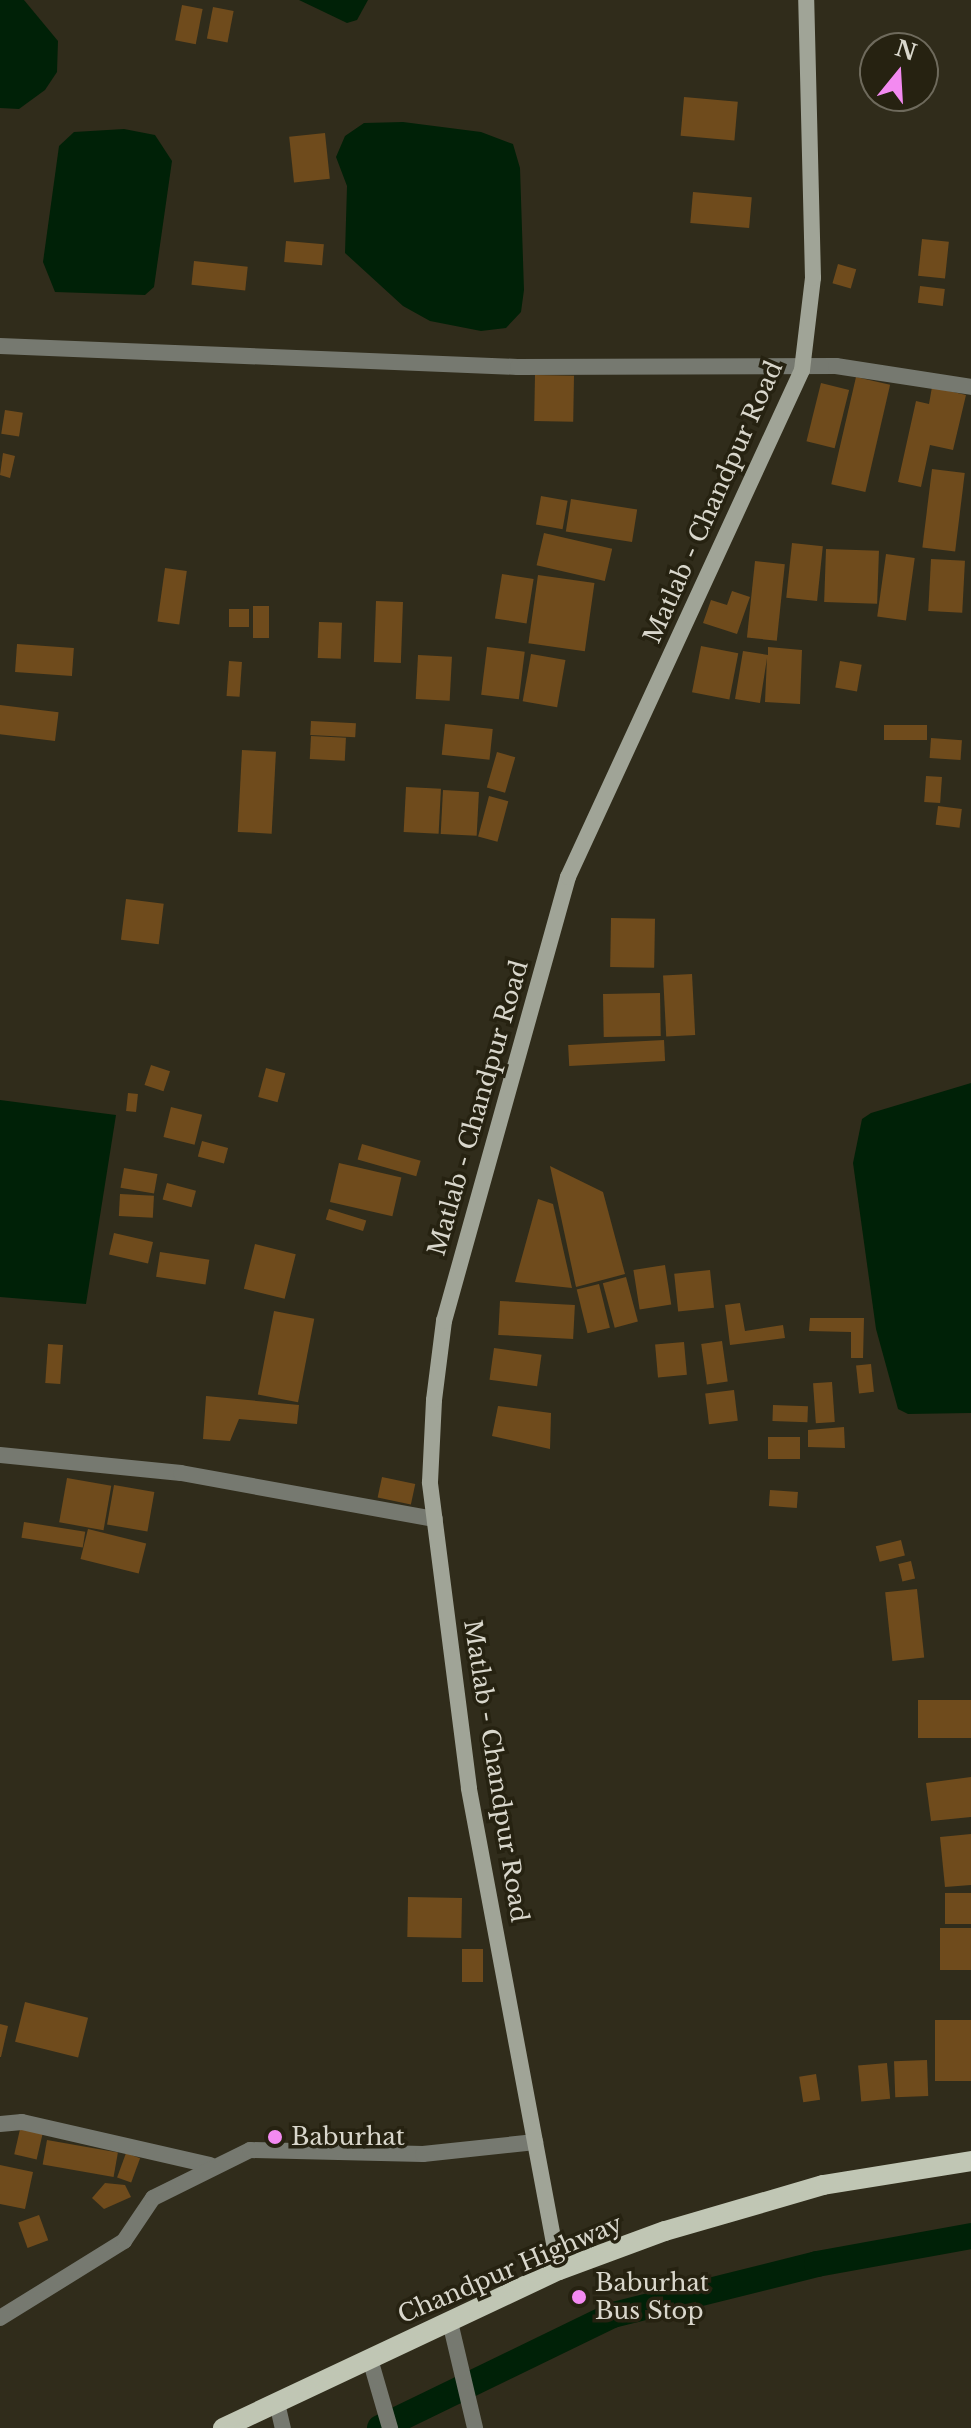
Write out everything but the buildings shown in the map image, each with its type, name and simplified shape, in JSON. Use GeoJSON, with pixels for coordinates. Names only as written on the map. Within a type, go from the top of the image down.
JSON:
{"type":"FeatureCollection","features":[{"type":"Feature","properties":{"kind":"main road","name":"Matlab - Chandpur Road"},"geometry":{"type":"LineString","coordinates":[[559,2270],[469,1788],[435,1519],[431,1468],[444,1321],[568,877],[802,370],[813,278],[806,0]]}},
{"type":"Feature","properties":{"kind":"main road","name":"Chandpur Highway"},"geometry":{"type":"LineString","coordinates":[[223,2428],[559,2270],[823,2185],[971,2161]]}},
{"type":"Feature","properties":{"kind":"street"},"geometry":{"type":"LineString","coordinates":[[0,346],[487,366],[802,370],[836,366],[971,387]]}},
{"type":"Feature","properties":{"kind":"street"},"geometry":{"type":"LineString","coordinates":[[0,1455],[181,1473],[435,1519]]}},
{"type":"Feature","properties":{"kind":"street"},"geometry":{"type":"LineString","coordinates":[[0,2124],[22,2122],[210,2165]]}},
{"type":"Feature","properties":{"kind":"street"},"geometry":{"type":"LineString","coordinates":[[0,2318],[124,2241],[153,2198],[210,2165],[250,2150],[423,2154],[535,2142]]}},
{"type":"Feature","properties":{"kind":"street"},"geometry":{"type":"LineString","coordinates":[[450,2322],[475,2428]]}},
{"type":"Feature","properties":{"kind":"street"},"geometry":{"type":"LineString","coordinates":[[370,2359],[390,2428]]}},
{"type":"Feature","properties":{"kind":"street"},"geometry":{"type":"LineString","coordinates":[[277,2403],[283,2428]]}},
{"type":"Feature","properties":{"kind":"shaded area"},"geometry":{"type":"Polygon","coordinates":[[[0,0],[24,0],[58,41],[57,72],[45,90],[19,109],[0,108],[0,0]]]}},
{"type":"Feature","properties":{"kind":"shaded area"},"geometry":{"type":"Polygon","coordinates":[[[299,0],[368,0],[357,20],[347,23],[299,0]]]}},
{"type":"Feature","properties":{"kind":"shaded area"},"geometry":{"type":"Polygon","coordinates":[[[403,122],[481,132],[513,144],[520,168],[524,290],[521,312],[506,328],[481,331],[430,321],[403,306],[345,253],[347,186],[336,157],[345,136],[364,123],[403,122]]]}},
{"type":"Feature","properties":{"kind":"shaded area"},"geometry":{"type":"Polygon","coordinates":[[[124,129],[155,135],[172,161],[154,287],[145,295],[55,292],[43,262],[59,146],[74,132],[124,129]]]}},
{"type":"Feature","properties":{"kind":"shaded area"},"geometry":{"type":"Polygon","coordinates":[[[971,1083],[971,1413],[908,1414],[898,1409],[876,1329],[853,1163],[862,1119],[871,1113],[971,1083]]]}},
{"type":"Feature","properties":{"kind":"shaded area"},"geometry":{"type":"Polygon","coordinates":[[[0,1100],[116,1115],[86,1304],[0,1297],[0,1100]]]}},
{"type":"Feature","properties":{"kind":"waterway"},"geometry":{"type":"LineString","coordinates":[[380,2428],[613,2315],[817,2264],[971,2236]]}},
{"type":"Feature","properties":{"kind":"place","name":"Baburhat"},"geometry":{"type":"Point","coordinates":[275,2137]}},
{"type":"Feature","properties":{"kind":"place","name":"Baburhat Bus Stop"},"geometry":{"type":"Point","coordinates":[579,2297]}}]}
